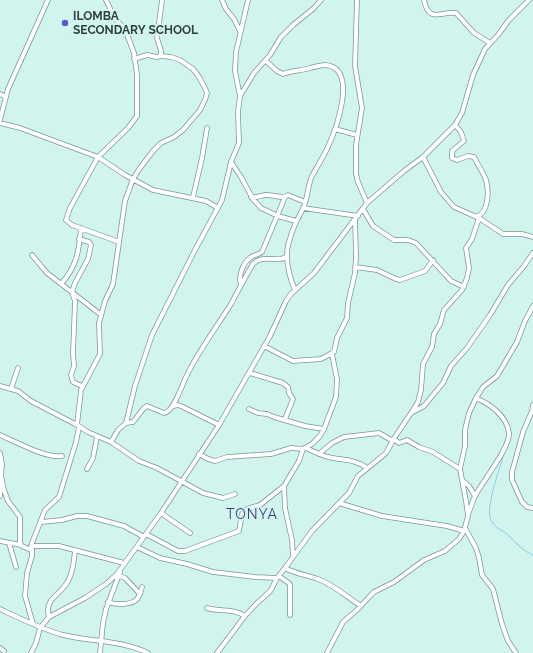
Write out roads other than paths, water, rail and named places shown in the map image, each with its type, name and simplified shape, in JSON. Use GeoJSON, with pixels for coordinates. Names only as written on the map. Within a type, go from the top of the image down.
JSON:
{"type":"FeatureCollection","features":[{"type":"Feature","properties":{"kind":"street"},"geometry":{"type":"LineString","coordinates":[[0,120],[6,97],[48,0]]}},
{"type":"Feature","properties":{"kind":"street"},"geometry":{"type":"LineString","coordinates":[[106,0],[113,16],[123,26],[128,34],[134,54],[137,75],[137,116],[128,128],[98,157],[70,208],[66,216],[66,220],[67,222],[81,228],[119,242]]}},
{"type":"Feature","properties":{"kind":"street"},"geometry":{"type":"LineString","coordinates":[[161,56],[157,38],[162,0]]}},
{"type":"Feature","properties":{"kind":"street"},"geometry":{"type":"LineString","coordinates":[[222,0],[240,32]]}},
{"type":"Feature","properties":{"kind":"street"},"geometry":{"type":"LineString","coordinates":[[126,423],[135,386],[151,339],[194,250],[218,208],[238,143],[238,112],[240,96],[235,67],[236,52],[248,0]]}},
{"type":"Feature","properties":{"kind":"street"},"geometry":{"type":"LineString","coordinates":[[240,96],[254,73],[266,61],[281,37],[321,0]]}},
{"type":"Feature","properties":{"kind":"street"},"geometry":{"type":"LineString","coordinates":[[357,0],[356,71],[362,108],[357,135],[356,174],[367,203]]}},
{"type":"Feature","properties":{"kind":"street"},"geometry":{"type":"LineString","coordinates":[[424,0],[425,6],[429,11],[436,15],[456,13],[474,33],[490,43]]}},
{"type":"Feature","properties":{"kind":"street"},"geometry":{"type":"LineString","coordinates":[[31,653],[36,644],[40,628],[49,618],[115,577],[161,513],[218,425],[250,373],[286,302],[295,290],[314,274],[367,203],[404,171],[423,157],[455,125],[462,113],[478,64],[485,49],[498,36],[509,20],[529,0]]}},
{"type":"Feature","properties":{"kind":"street"},"geometry":{"type":"LineString","coordinates":[[33,624],[25,596],[28,571],[32,556],[31,548],[46,509],[59,497],[76,442],[82,386],[100,354],[98,330],[100,314],[113,284],[119,242],[123,226],[125,201],[133,179],[153,151],[161,143],[174,137],[182,130],[200,110],[205,100],[205,88],[199,77],[193,69],[180,60],[171,57],[147,55],[134,59]]}},
{"type":"Feature","properties":{"kind":"street"},"geometry":{"type":"LineString","coordinates":[[266,61],[277,71],[284,74],[289,71],[304,70],[321,65],[327,65],[337,70],[343,78],[343,91],[335,129],[312,177],[306,202],[296,221],[288,245],[288,271],[295,290]]}},
{"type":"Feature","properties":{"kind":"street"},"geometry":{"type":"LineString","coordinates":[[0,94],[6,97]]}},
{"type":"Feature","properties":{"kind":"street"},"geometry":{"type":"LineString","coordinates":[[0,123],[20,128],[98,157],[153,190],[206,201],[218,208]]}},
{"type":"Feature","properties":{"kind":"street"},"geometry":{"type":"LineString","coordinates":[[217,653],[245,616],[264,597],[318,524],[349,493],[358,476],[386,454],[393,440],[418,402],[421,390],[423,364],[432,347],[434,334],[440,324],[443,312],[447,305],[464,287],[468,270],[466,248],[472,241],[478,218],[482,215],[486,208],[486,180],[474,157],[468,156],[457,160],[452,158],[452,152],[464,141],[461,132],[455,125]]}},
{"type":"Feature","properties":{"kind":"street"},"geometry":{"type":"LineString","coordinates":[[193,198],[207,128]]}},
{"type":"Feature","properties":{"kind":"street"},"geometry":{"type":"LineString","coordinates":[[335,129],[357,135]]}},
{"type":"Feature","properties":{"kind":"street"},"geometry":{"type":"LineString","coordinates":[[423,157],[441,192],[457,209],[478,218],[502,234],[522,234],[533,237]]}},
{"type":"Feature","properties":{"kind":"street"},"geometry":{"type":"LineString","coordinates":[[231,162],[241,177],[251,197],[261,208],[278,216],[296,221]]}},
{"type":"Feature","properties":{"kind":"street"},"geometry":{"type":"LineString","coordinates":[[251,197],[256,198],[264,195],[270,195],[285,197],[288,195],[306,202]]}},
{"type":"Feature","properties":{"kind":"street"},"geometry":{"type":"LineString","coordinates":[[241,284],[240,277],[243,268],[250,257],[262,252],[285,197]]}},
{"type":"Feature","properties":{"kind":"street"},"geometry":{"type":"LineString","coordinates":[[303,208],[357,217]]}},
{"type":"Feature","properties":{"kind":"street"},"geometry":{"type":"LineString","coordinates":[[363,209],[370,223],[378,230],[394,240],[413,241],[433,260],[451,281],[464,287]]}},
{"type":"Feature","properties":{"kind":"street"},"geometry":{"type":"LineString","coordinates":[[264,346],[293,361],[321,359],[332,354],[335,350],[338,336],[347,318],[348,303],[352,288],[355,267],[357,217]]}},
{"type":"Feature","properties":{"kind":"street"},"geometry":{"type":"LineString","coordinates":[[61,284],[74,268],[81,228]]}},
{"type":"Feature","properties":{"kind":"street"},"geometry":{"type":"LineString","coordinates":[[79,239],[89,242],[90,245],[87,263],[72,292],[75,304],[73,353],[74,366],[71,378],[73,382],[82,386]]}},
{"type":"Feature","properties":{"kind":"street"},"geometry":{"type":"LineString","coordinates":[[411,413],[424,406],[443,383],[451,366],[490,315],[508,285],[533,253]]}},
{"type":"Feature","properties":{"kind":"street"},"geometry":{"type":"LineString","coordinates":[[32,255],[48,273],[100,314]]}},
{"type":"Feature","properties":{"kind":"street"},"geometry":{"type":"LineString","coordinates":[[111,442],[118,430],[126,423],[133,422],[144,408],[148,406],[166,413],[173,406],[196,357],[230,305],[241,284],[256,261],[267,258],[283,259],[287,256]]}},
{"type":"Feature","properties":{"kind":"street"},"geometry":{"type":"LineString","coordinates":[[355,267],[377,270],[400,280],[425,270],[433,260]]}},
{"type":"Feature","properties":{"kind":"street"},"geometry":{"type":"LineString","coordinates":[[468,516],[460,469],[465,446],[469,413],[476,398],[486,384],[497,376],[517,342],[525,321],[533,306]]}},
{"type":"Feature","properties":{"kind":"street"},"geometry":{"type":"LineString","coordinates":[[41,522],[62,520],[77,516],[87,516],[124,526],[178,551],[185,551],[239,530],[242,514],[248,509],[260,505],[284,486],[299,461],[304,448],[316,440],[324,429],[336,397],[337,389],[337,378],[332,354]]}},
{"type":"Feature","properties":{"kind":"street"},"geometry":{"type":"LineString","coordinates":[[11,389],[18,368]]}},
{"type":"Feature","properties":{"kind":"street"},"geometry":{"type":"LineString","coordinates":[[250,373],[283,383],[288,386],[293,399],[285,419]]}},
{"type":"Feature","properties":{"kind":"street"},"geometry":{"type":"LineString","coordinates":[[0,386],[20,393],[39,406],[97,437],[111,442],[139,461],[203,493],[223,498],[235,494]]}},
{"type":"Feature","properties":{"kind":"street"},"geometry":{"type":"LineString","coordinates":[[327,653],[342,622],[358,610],[374,592],[394,582],[424,560],[445,551],[459,539],[464,530],[475,496],[497,461],[507,442],[509,434],[501,416],[488,404],[476,398]]}},
{"type":"Feature","properties":{"kind":"street"},"geometry":{"type":"LineString","coordinates":[[173,406],[178,405],[183,407],[218,425]]}},
{"type":"Feature","properties":{"kind":"street"},"geometry":{"type":"LineString","coordinates":[[533,405],[523,432],[512,472],[512,480],[522,502],[527,507],[533,508]]}},
{"type":"Feature","properties":{"kind":"street"},"geometry":{"type":"LineString","coordinates":[[249,409],[258,413],[267,414],[310,427],[324,429]]}},
{"type":"Feature","properties":{"kind":"street"},"geometry":{"type":"LineString","coordinates":[[319,454],[332,443],[344,437],[379,433],[399,443],[406,440],[433,452],[460,469]]}},
{"type":"Feature","properties":{"kind":"street"},"geometry":{"type":"LineString","coordinates":[[0,435],[30,449],[55,457],[62,456]]}},
{"type":"Feature","properties":{"kind":"street"},"geometry":{"type":"LineString","coordinates":[[87,469],[93,458],[97,437]]}},
{"type":"Feature","properties":{"kind":"street"},"geometry":{"type":"LineString","coordinates":[[199,454],[215,461],[227,457],[271,454],[291,448],[304,448],[332,458],[361,463],[367,468]]}},
{"type":"Feature","properties":{"kind":"street"},"geometry":{"type":"LineString","coordinates":[[0,454],[2,481],[0,496]]}},
{"type":"Feature","properties":{"kind":"street"},"geometry":{"type":"LineString","coordinates":[[463,480],[475,496]]}},
{"type":"Feature","properties":{"kind":"street"},"geometry":{"type":"LineString","coordinates":[[2,481],[8,501],[20,517],[19,536],[21,545]]}},
{"type":"Feature","properties":{"kind":"street"},"geometry":{"type":"LineString","coordinates":[[284,486],[285,508],[292,540],[293,557]]}},
{"type":"Feature","properties":{"kind":"street"},"geometry":{"type":"LineString","coordinates":[[339,503],[382,516],[464,530],[476,548],[482,575],[493,589],[508,641],[516,653]]}},
{"type":"Feature","properties":{"kind":"street"},"geometry":{"type":"LineString","coordinates":[[161,513],[190,532]]}},
{"type":"Feature","properties":{"kind":"street"},"geometry":{"type":"LineString","coordinates":[[0,541],[31,548],[57,546],[124,563]]}},
{"type":"Feature","properties":{"kind":"street"},"geometry":{"type":"LineString","coordinates":[[9,543],[16,567]]}},
{"type":"Feature","properties":{"kind":"street"},"geometry":{"type":"LineString","coordinates":[[137,547],[160,558],[213,572],[255,577],[278,577],[290,584],[290,615]]}},
{"type":"Feature","properties":{"kind":"street"},"geometry":{"type":"LineString","coordinates":[[49,618],[47,612],[48,605],[69,580],[76,551]]}},
{"type":"Feature","properties":{"kind":"street"},"geometry":{"type":"LineString","coordinates":[[285,568],[292,572],[328,584],[361,606]]}},
{"type":"Feature","properties":{"kind":"street"},"geometry":{"type":"LineString","coordinates":[[100,653],[103,623],[108,602],[120,569]]}},
{"type":"Feature","properties":{"kind":"street"},"geometry":{"type":"LineString","coordinates":[[118,576],[125,578],[140,594]]}},
{"type":"Feature","properties":{"kind":"street"},"geometry":{"type":"LineString","coordinates":[[108,602],[122,605],[135,601],[138,599],[142,587]]}},
{"type":"Feature","properties":{"kind":"street"},"geometry":{"type":"LineString","coordinates":[[207,608],[219,611],[238,612],[245,616]]}},
{"type":"Feature","properties":{"kind":"street"},"geometry":{"type":"LineString","coordinates":[[0,609],[40,628],[63,635],[131,646],[148,653]]}},
{"type":"Feature","properties":{"kind":"waterway"},"geometry":{"type":"LineString","coordinates":[[503,457],[491,498],[491,520],[520,547],[533,555]]}},
{"type":"Feature","properties":{"kind":"place","name":"ILOMBA SECONDARY SCHOOL"},"geometry":{"type":"Point","coordinates":[65,23]}},
{"type":"Feature","properties":{"kind":"district","name":"TONYA"},"geometry":{"type":"Point","coordinates":[252,515]}}]}
